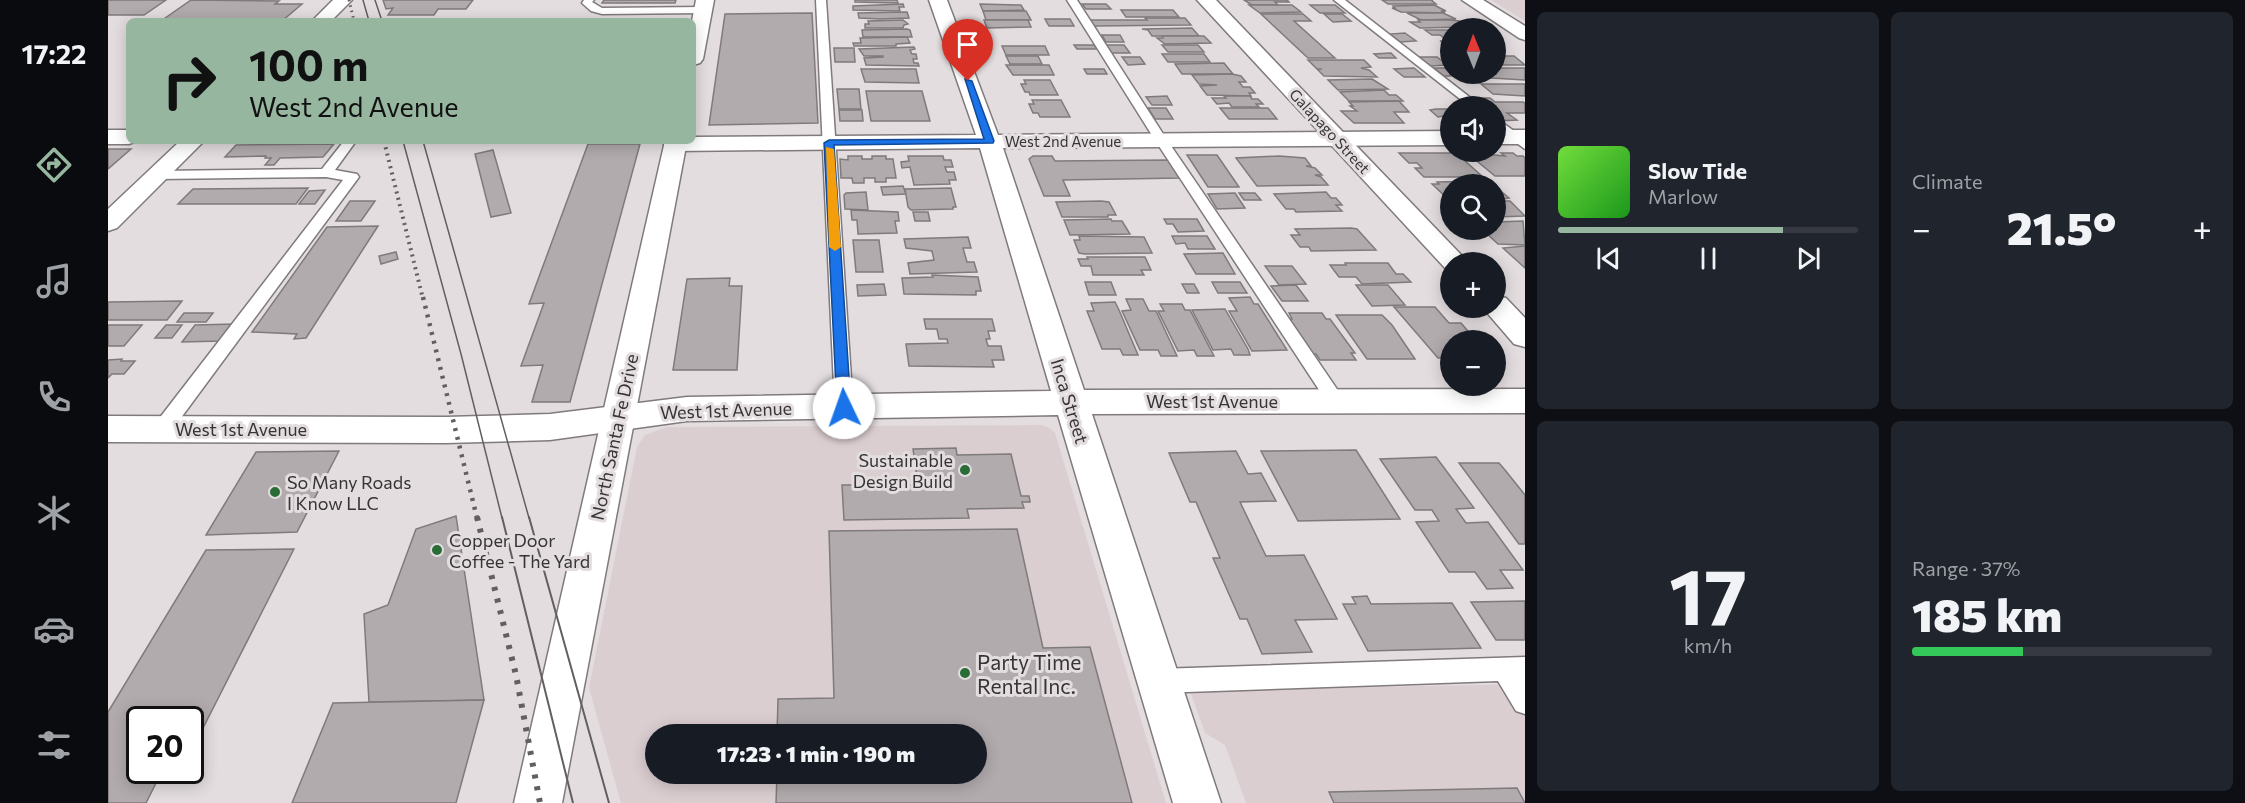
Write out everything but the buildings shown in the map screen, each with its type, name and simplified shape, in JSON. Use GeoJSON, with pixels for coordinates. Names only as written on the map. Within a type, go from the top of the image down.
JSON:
{"type":"FeatureCollection","features":[{"type":"Feature","properties":{"kind":"street"},"geometry":{"type":"LineString","coordinates":[[324,18],[343,0]]}},
{"type":"Feature","properties":{"kind":"street","name":"Inca Street"},"geometry":{"type":"LineString","coordinates":[[938,0],[989,141],[1197,803]]}},
{"type":"Feature","properties":{"kind":"street","name":"Galapago Street"},"geometry":{"type":"LineString","coordinates":[[1206,0],[1445,252]]}},
{"type":"Feature","properties":{"kind":"street"},"geometry":{"type":"LineString","coordinates":[[1471,0],[1525,34]]}},
{"type":"Feature","properties":{"kind":"street"},"geometry":{"type":"LineString","coordinates":[[696,44],[704,5]]}},
{"type":"Feature","properties":{"kind":"street"},"geometry":{"type":"LineString","coordinates":[[108,137],[126,137]]}},
{"type":"Feature","properties":{"kind":"street","name":"West 2nd Avenue"},"geometry":{"type":"LineString","coordinates":[[696,142],[1440,138]]}},
{"type":"Feature","properties":{"kind":"street"},"geometry":{"type":"LineString","coordinates":[[108,223],[191,144]]}},
{"type":"Feature","properties":{"kind":"street","name":"North Santa Fe Drive"},"geometry":{"type":"LineString","coordinates":[[538,803],[676,144]]}},
{"type":"Feature","properties":{"kind":"street"},"geometry":{"type":"LineString","coordinates":[[1506,317],[1525,337]]}},
{"type":"Feature","properties":{"kind":"street","name":"West 1st Avenue"},"geometry":{"type":"LineString","coordinates":[[108,429],[446,430],[550,427],[687,409],[1335,400],[1525,401]]}},
{"type":"Feature","properties":{"kind":"lane"},"geometry":{"type":"LineString","coordinates":[[821,0],[844,408]]}},
{"type":"Feature","properties":{"kind":"lane"},"geometry":{"type":"LineString","coordinates":[[1072,0],[1161,140],[1335,400]]}},
{"type":"Feature","properties":{"kind":"lane"},"geometry":{"type":"LineString","coordinates":[[1340,0],[1463,96]]}},
{"type":"Feature","properties":{"kind":"lane"},"geometry":{"type":"LineString","coordinates":[[591,5],[602,11],[704,5]]}},
{"type":"Feature","properties":{"kind":"lane"},"geometry":{"type":"LineString","coordinates":[[326,173],[348,144]]}},
{"type":"Feature","properties":{"kind":"lane"},"geometry":{"type":"LineString","coordinates":[[158,175],[326,173],[352,177],[162,429]]}},
{"type":"Feature","properties":{"kind":"lane"},"geometry":{"type":"LineString","coordinates":[[1158,681],[1515,669],[1525,702]]}},
{"type":"Feature","properties":{"kind":"shaded area"},"geometry":{"type":"Polygon","coordinates":[[[1491,0],[1525,0],[1525,21],[1491,0]]]}},
{"type":"Feature","properties":{"kind":"shaded area"},"geometry":{"type":"Polygon","coordinates":[[[1042,425],[1050,428],[1055,433],[1166,803],[621,803],[589,688],[637,447],[645,435],[667,427],[1042,425]]]}},
{"type":"Feature","properties":{"kind":"shaded area"},"geometry":{"type":"Polygon","coordinates":[[[1525,684],[1525,803],[1246,803],[1225,745],[1205,733],[1190,691],[1525,684]]]}},
{"type":"Feature","properties":{"kind":"tram line"},"geometry":{"type":"LineString","coordinates":[[363,0],[368,18]]}},
{"type":"Feature","properties":{"kind":"tram line"},"geometry":{"type":"LineString","coordinates":[[375,0],[381,18]]}},
{"type":"Feature","properties":{"kind":"tram line"},"geometry":{"type":"LineString","coordinates":[[404,144],[461,354],[502,518]]}},
{"type":"Feature","properties":{"kind":"tram line"},"geometry":{"type":"LineString","coordinates":[[424,144],[529,518]]}},
{"type":"Feature","properties":{"kind":"tram line"},"geometry":{"type":"LineString","coordinates":[[502,517],[573,803]]}},
{"type":"Feature","properties":{"kind":"tram line"},"geometry":{"type":"LineString","coordinates":[[529,517],[609,803]]}},
{"type":"Feature","properties":{"kind":"railway"},"geometry":{"type":"LineString","coordinates":[[349,0],[353,18]]}},
{"type":"Feature","properties":{"kind":"railway"},"geometry":{"type":"LineString","coordinates":[[385,144],[423,299]]}},
{"type":"Feature","properties":{"kind":"railway"},"geometry":{"type":"LineString","coordinates":[[423,297],[477,518]]}},
{"type":"Feature","properties":{"kind":"railway"},"geometry":{"type":"LineString","coordinates":[[477,517],[516,675],[540,803]]}},
{"type":"Feature","properties":{"kind":"slow traffic"},"geometry":{"type":"LineString","coordinates":[[829,149],[835,247]]}},
{"type":"Feature","properties":{"kind":"place","name":"Sustainable Design Build"},"geometry":{"type":"Point","coordinates":[965,470]}},
{"type":"Feature","properties":{"kind":"place","name":"So Many Roads I Know LLC"},"geometry":{"type":"Point","coordinates":[275,492]}},
{"type":"Feature","properties":{"kind":"place","name":"Copper Door Coffee - The Yard"},"geometry":{"type":"Point","coordinates":[437,550]}},
{"type":"Feature","properties":{"kind":"place","name":"Party Time Rental Inc."},"geometry":{"type":"Point","coordinates":[965,673]}},
{"type":"Feature","properties":{"kind":"route"},"geometry":{"type":"LineString","coordinates":[[844,408],[829,143],[989,141],[968,81]]}}]}
